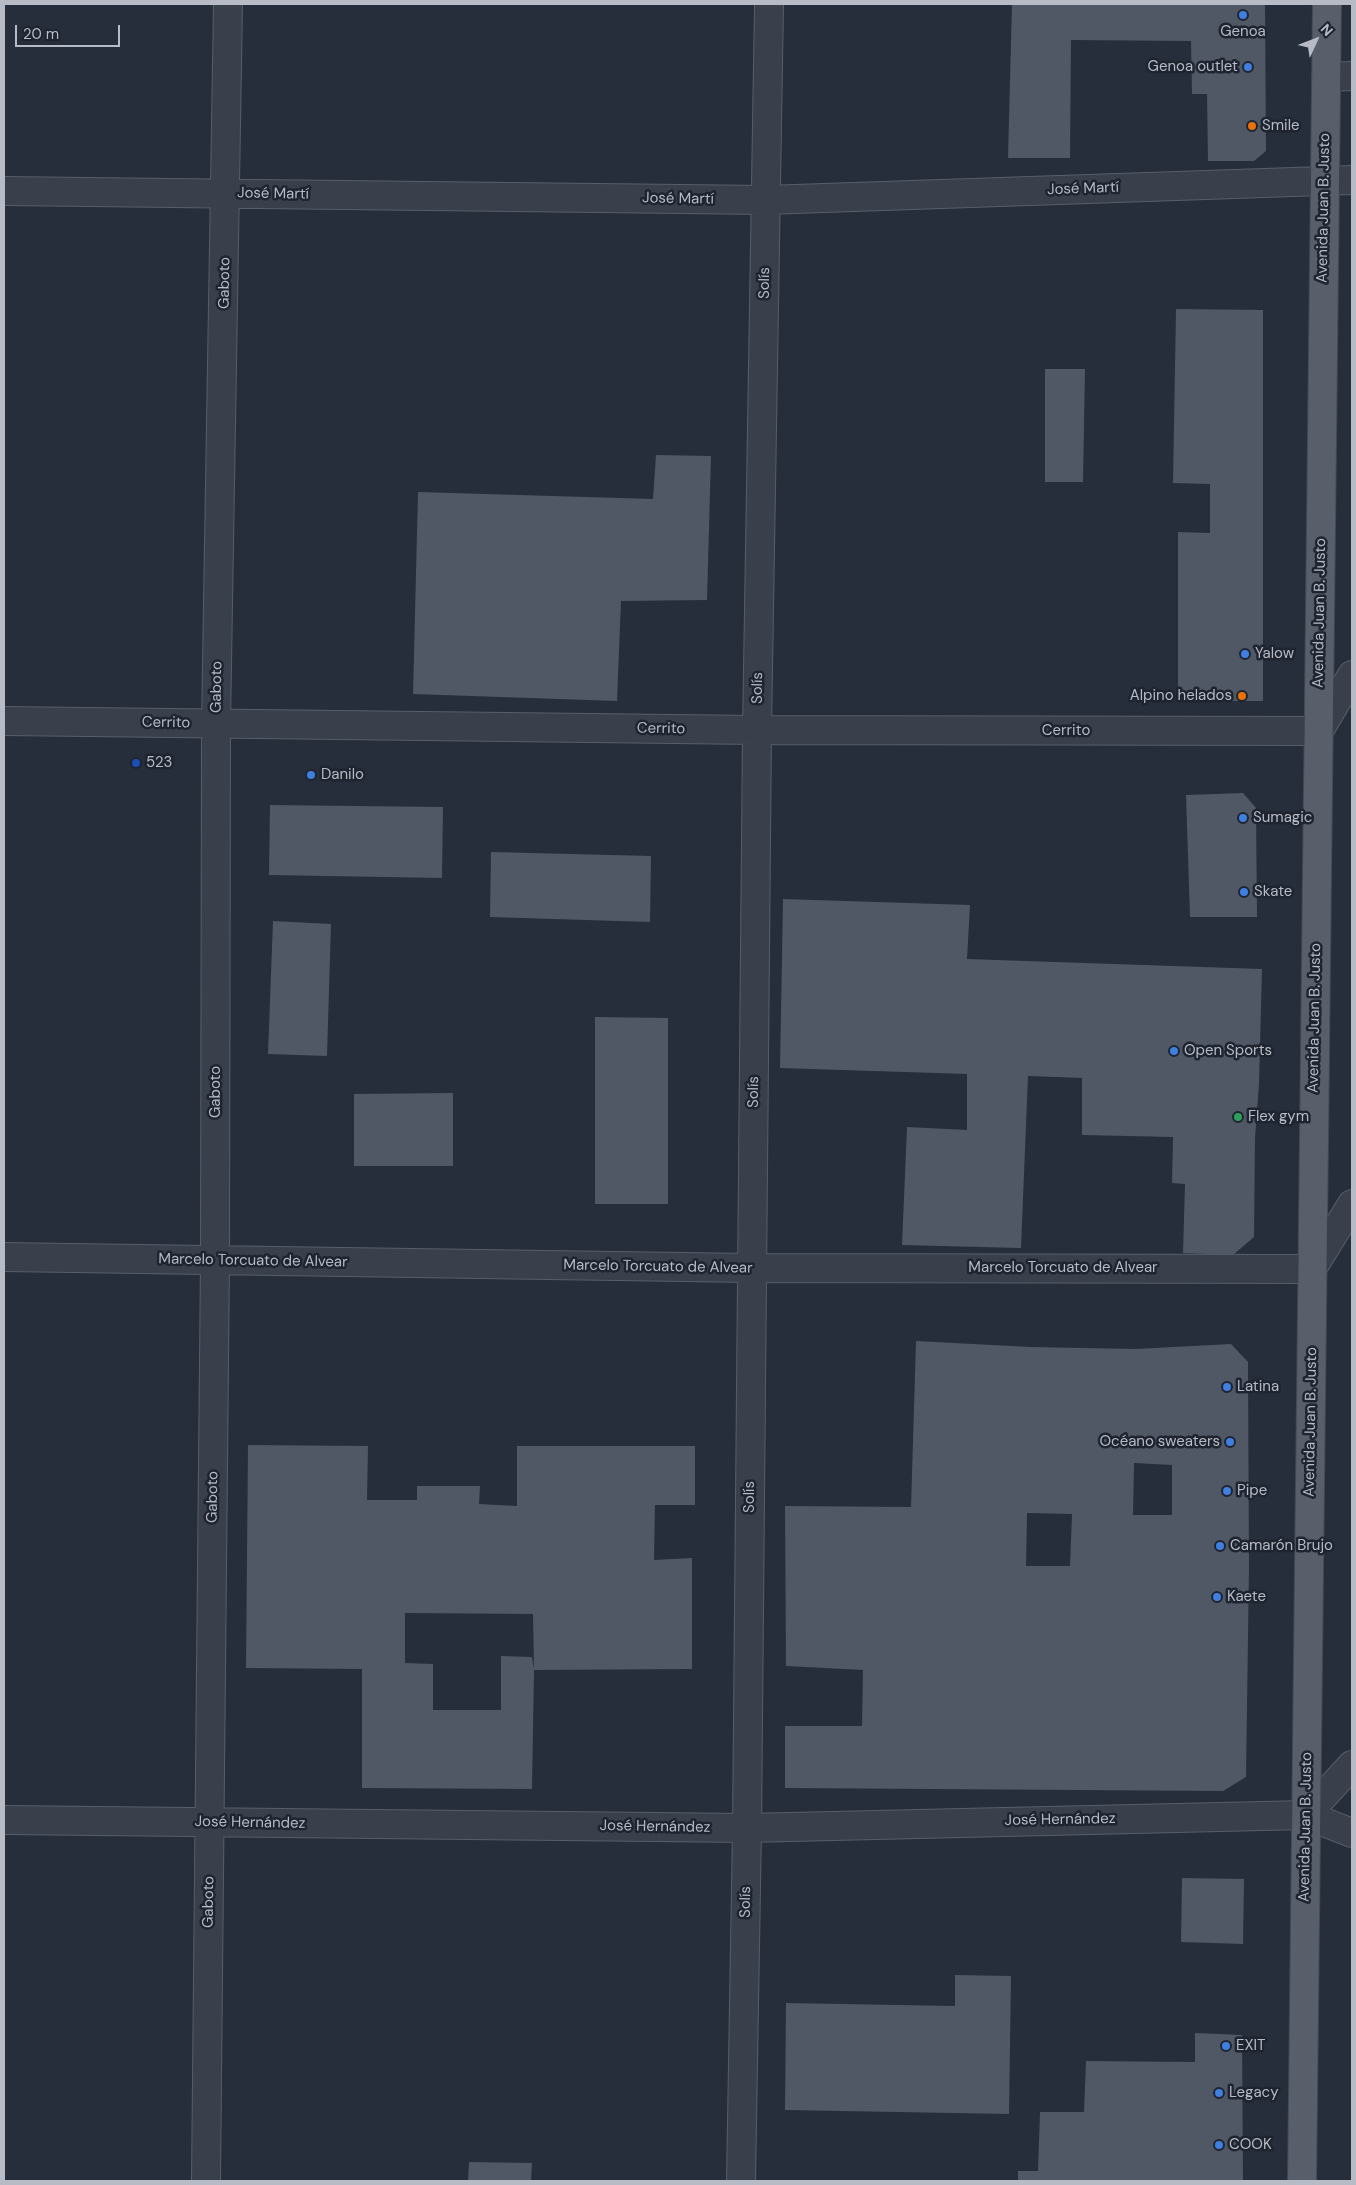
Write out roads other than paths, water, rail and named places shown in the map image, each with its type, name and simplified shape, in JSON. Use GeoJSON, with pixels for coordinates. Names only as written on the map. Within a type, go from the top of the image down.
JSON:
{"type":"FeatureCollection","features":[{"type":"Feature","properties":{"kind":"main road","name":"Avenida Juan B. Justo"},"geometry":{"type":"LineString","coordinates":[[1302,2181],[1324,181],[1339,76],[1327,4]]}},
{"type":"Feature","properties":{"kind":"street","name":"Gaboto"},"geometry":{"type":"LineString","coordinates":[[206,2181],[215,1260],[216,724],[228,4]]}},
{"type":"Feature","properties":{"kind":"street","name":"Solís"},"geometry":{"type":"LineString","coordinates":[[741,2181],[747,1828],[757,730],[768,4]]}},
{"type":"Feature","properties":{"kind":"street","name":"José Martí"},"geometry":{"type":"LineString","coordinates":[[4,191],[766,200],[1352,180]]}},
{"type":"Feature","properties":{"kind":"street"},"geometry":{"type":"LineString","coordinates":[[1319,731],[1352,675]]}},
{"type":"Feature","properties":{"kind":"street","name":"Cerrito"},"geometry":{"type":"LineString","coordinates":[[4,721],[757,730],[1319,731]]}},
{"type":"Feature","properties":{"kind":"street"},"geometry":{"type":"LineString","coordinates":[[1312,1268],[1352,1204]]}},
{"type":"Feature","properties":{"kind":"street","name":"Marcelo Torcuato de Alvear"},"geometry":{"type":"LineString","coordinates":[[4,1257],[752,1268],[1312,1268]]}},
{"type":"Feature","properties":{"kind":"street"},"geometry":{"type":"LineString","coordinates":[[1352,1765],[1306,1815],[1352,1833]]}},
{"type":"Feature","properties":{"kind":"street","name":"José Hernández"},"geometry":{"type":"LineString","coordinates":[[4,1820],[747,1828],[1306,1815]]}},
{"type":"Feature","properties":{"kind":"place","name":"Genoa"},"geometry":{"type":"Point","coordinates":[1243,15]}},
{"type":"Feature","properties":{"kind":"place","name":"Genoa outlet"},"geometry":{"type":"Point","coordinates":[1248,67]}},
{"type":"Feature","properties":{"kind":"place","name":"Smile"},"geometry":{"type":"Point","coordinates":[1252,126]}},
{"type":"Feature","properties":{"kind":"place","name":"Yalow"},"geometry":{"type":"Point","coordinates":[1245,654]}},
{"type":"Feature","properties":{"kind":"place","name":"Alpino helados"},"geometry":{"type":"Point","coordinates":[1242,696]}},
{"type":"Feature","properties":{"kind":"place","name":"523"},"geometry":{"type":"Point","coordinates":[136,763]}},
{"type":"Feature","properties":{"kind":"place","name":"Danilo"},"geometry":{"type":"Point","coordinates":[311,775]}},
{"type":"Feature","properties":{"kind":"place","name":"Sumagic"},"geometry":{"type":"Point","coordinates":[1243,818]}},
{"type":"Feature","properties":{"kind":"place","name":"Skate"},"geometry":{"type":"Point","coordinates":[1244,892]}},
{"type":"Feature","properties":{"kind":"place","name":"Open Sports"},"geometry":{"type":"Point","coordinates":[1174,1051]}},
{"type":"Feature","properties":{"kind":"place","name":"Flex gym"},"geometry":{"type":"Point","coordinates":[1238,1117]}},
{"type":"Feature","properties":{"kind":"place","name":"Latina"},"geometry":{"type":"Point","coordinates":[1227,1387]}},
{"type":"Feature","properties":{"kind":"place","name":"Océano sweaters"},"geometry":{"type":"Point","coordinates":[1230,1442]}},
{"type":"Feature","properties":{"kind":"place","name":"Pipe"},"geometry":{"type":"Point","coordinates":[1227,1491]}},
{"type":"Feature","properties":{"kind":"place","name":"Camarón Brujo"},"geometry":{"type":"Point","coordinates":[1220,1546]}},
{"type":"Feature","properties":{"kind":"place","name":"Kaete"},"geometry":{"type":"Point","coordinates":[1217,1597]}},
{"type":"Feature","properties":{"kind":"place","name":"EXIT"},"geometry":{"type":"Point","coordinates":[1226,2046]}},
{"type":"Feature","properties":{"kind":"place","name":"Legacy"},"geometry":{"type":"Point","coordinates":[1219,2093]}},
{"type":"Feature","properties":{"kind":"place","name":"COOK"},"geometry":{"type":"Point","coordinates":[1219,2145]}}]}
